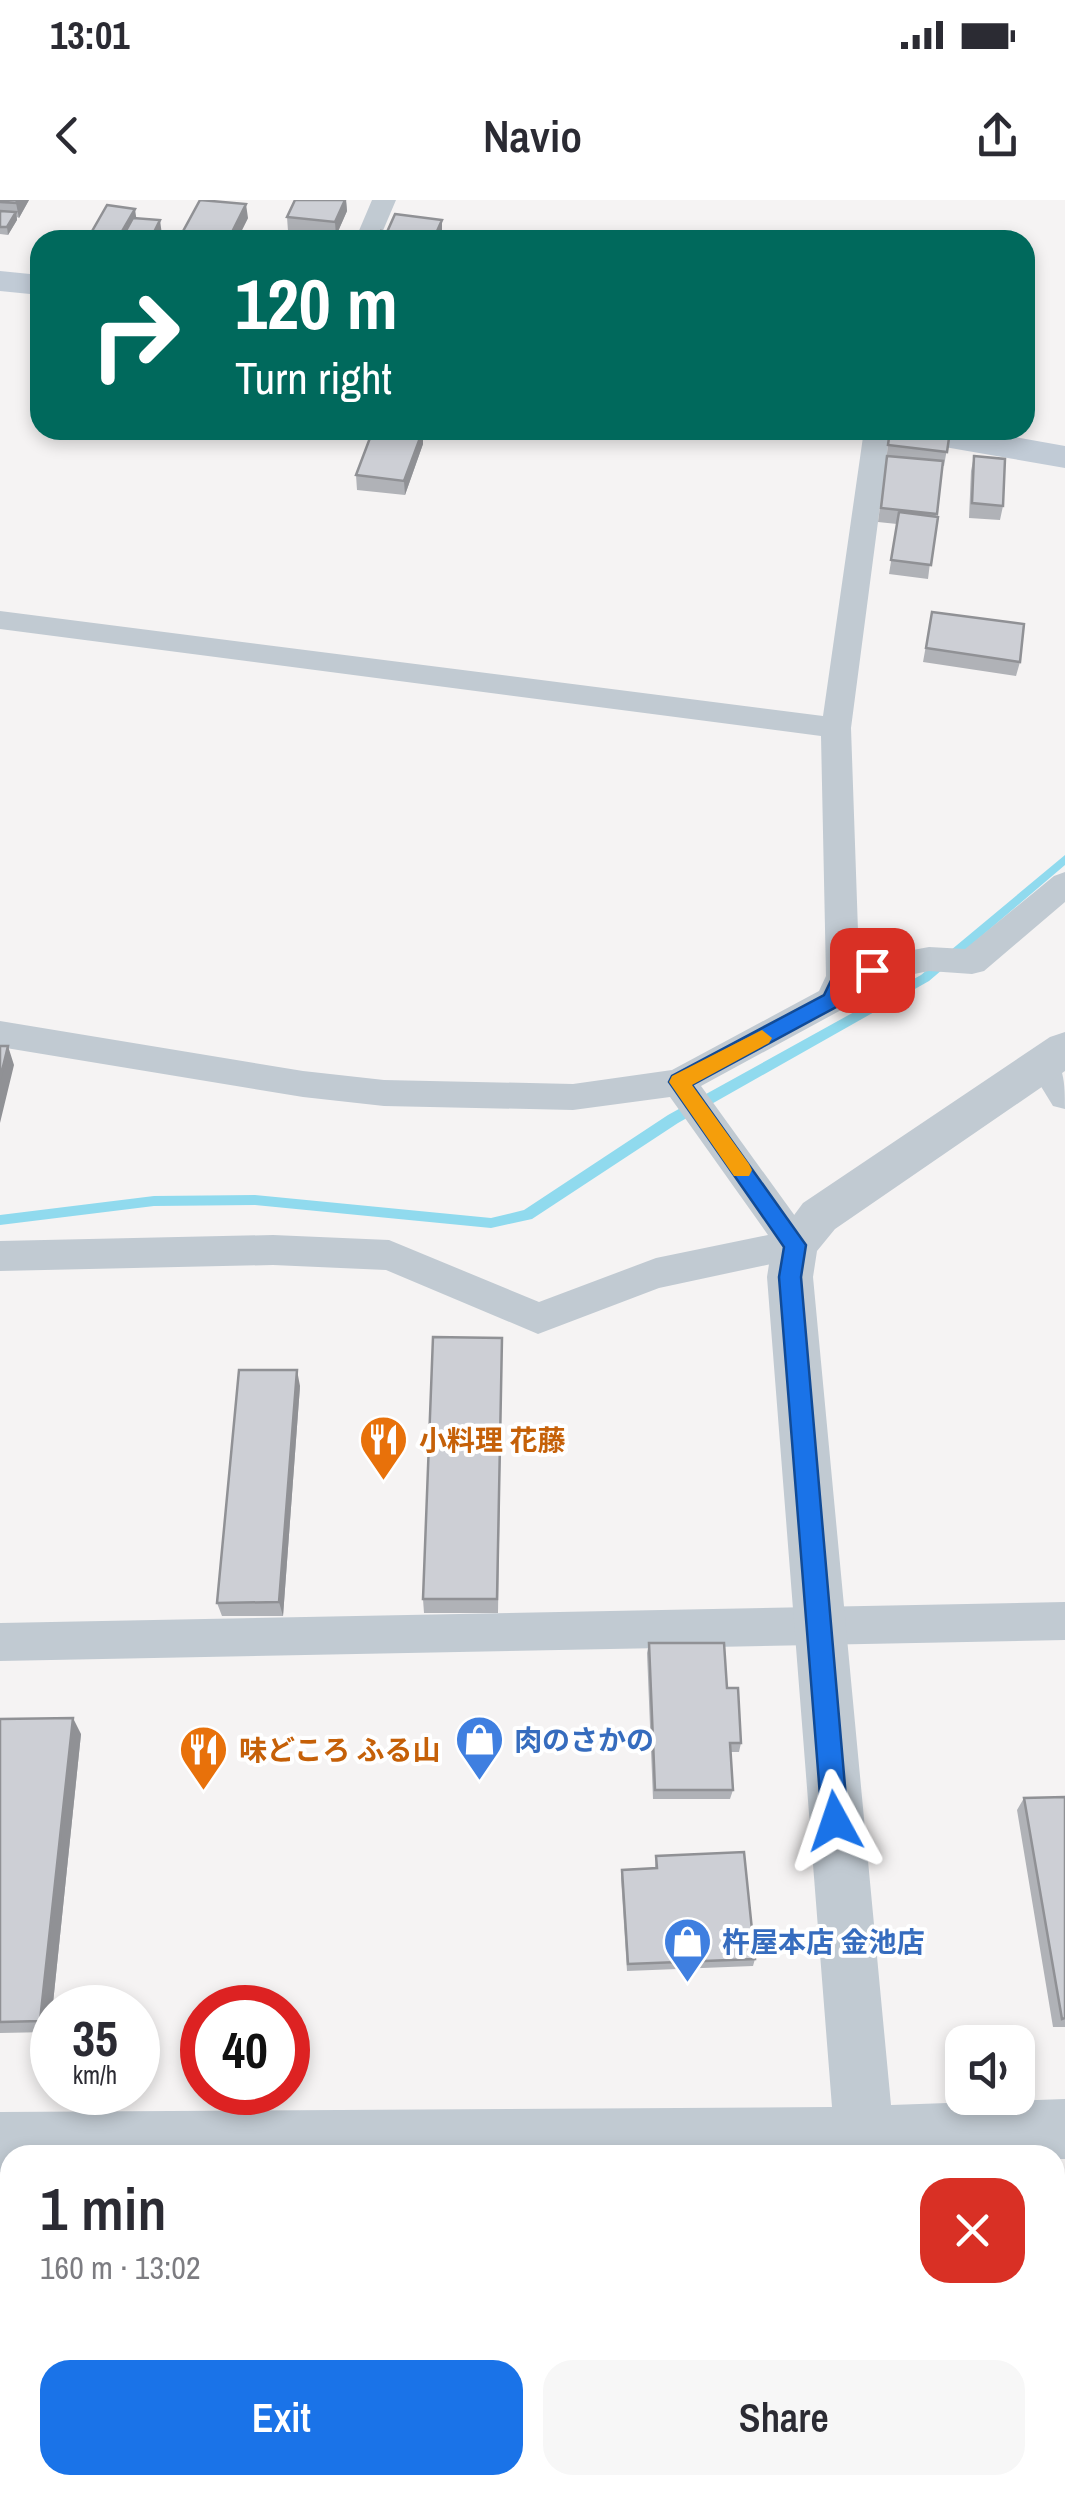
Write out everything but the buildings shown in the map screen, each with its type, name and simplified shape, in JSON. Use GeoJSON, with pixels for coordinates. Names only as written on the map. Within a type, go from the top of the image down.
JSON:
{"type":"FeatureCollection","features":[{"type":"Feature","properties":{"kind":"main road"},"geometry":{"type":"LineString","coordinates":[[0,281],[30,284]]}},
{"type":"Feature","properties":{"kind":"main road"},"geometry":{"type":"LineString","coordinates":[[970,440],[1065,456]]}},
{"type":"Feature","properties":{"kind":"street"},"geometry":{"type":"LineString","coordinates":[[371,230],[384,200]]}},
{"type":"Feature","properties":{"kind":"street"},"geometry":{"type":"LineString","coordinates":[[0,1034],[303,1084],[384,1093],[574,1097],[679,1082],[831,1000],[843,976],[836,728],[876,440]]}},
{"type":"Feature","properties":{"kind":"street"},"geometry":{"type":"LineString","coordinates":[[0,620],[836,728]]}},
{"type":"Feature","properties":{"kind":"street"},"geometry":{"type":"LineString","coordinates":[[843,976],[929,959],[972,962],[1065,884]]}},
{"type":"Feature","properties":{"kind":"street"},"geometry":{"type":"LineString","coordinates":[[865,2145],[790,1277],[795,1245],[819,1216],[1058,1069]]}},
{"type":"Feature","properties":{"kind":"street"},"geometry":{"type":"LineString","coordinates":[[679,1082],[795,1245]]}},
{"type":"Feature","properties":{"kind":"street"},"geometry":{"type":"LineString","coordinates":[[0,1256],[273,1250],[389,1256],[538,1318],[656,1273],[795,1245]]}},
{"type":"Feature","properties":{"kind":"street"},"geometry":{"type":"LineString","coordinates":[[0,1642],[1065,1621]]}},
{"type":"Feature","properties":{"kind":"street"},"geometry":{"type":"LineString","coordinates":[[876,2145],[1065,2128]]}},
{"type":"Feature","properties":{"kind":"street"},"geometry":{"type":"LineString","coordinates":[[0,2142],[649,2145]]}},
{"type":"Feature","properties":{"kind":"waterway"},"geometry":{"type":"LineString","coordinates":[[0,1220],[154,1201],[255,1200],[491,1223],[527,1215],[673,1119],[925,978],[1065,859]]}},
{"type":"Feature","properties":{"kind":"slow traffic"},"geometry":{"type":"LineString","coordinates":[[741,1170],[679,1082],[762,1038]]}},
{"type":"Feature","properties":{"kind":"place","name":"小料理 花藤"},"geometry":{"type":"Point","coordinates":[384,1482]}},
{"type":"Feature","properties":{"kind":"place","name":"肉のさかの"},"geometry":{"type":"Point","coordinates":[479,1782]}},
{"type":"Feature","properties":{"kind":"place","name":"味どころ ふる山"},"geometry":{"type":"Point","coordinates":[204,1792]}},
{"type":"Feature","properties":{"kind":"place","name":"杵屋本店 金池店"},"geometry":{"type":"Point","coordinates":[687,1984]}},
{"type":"Feature","properties":{"kind":"route"},"geometry":{"type":"LineString","coordinates":[[835,1821],[790,1277],[795,1245],[679,1082],[831,1000],[843,976],[872,970]]}}]}
